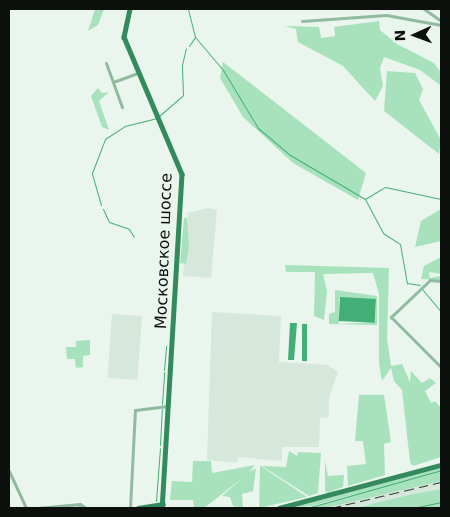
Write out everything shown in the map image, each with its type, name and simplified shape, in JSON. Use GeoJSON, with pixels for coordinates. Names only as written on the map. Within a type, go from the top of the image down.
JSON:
{"type":"FeatureCollection","features":[{"type":"Feature","properties":{"kind":"main road","name":"Московское шоссе"},"geometry":{"type":"LineString","coordinates":[[130,9],[123,32],[138,73],[182,174],[163,506]]}},
{"type":"Feature","properties":{"kind":"main road"},"geometry":{"type":"LineString","coordinates":[[279,508],[441,464]]}},
{"type":"Feature","properties":{"kind":"main road"},"geometry":{"type":"LineString","coordinates":[[138,508],[163,506]]}},
{"type":"Feature","properties":{"kind":"street"},"geometry":{"type":"LineString","coordinates":[[384,9],[386,15]]}},
{"type":"Feature","properties":{"kind":"street"},"geometry":{"type":"LineString","coordinates":[[424,9],[441,23]]}},
{"type":"Feature","properties":{"kind":"street"},"geometry":{"type":"LineString","coordinates":[[302,21],[386,15],[441,23]]}},
{"type":"Feature","properties":{"kind":"street"},"geometry":{"type":"LineString","coordinates":[[106,63],[122,107]]}},
{"type":"Feature","properties":{"kind":"street"},"geometry":{"type":"LineString","coordinates":[[113,82],[138,73]]}},
{"type":"Feature","properties":{"kind":"street"},"geometry":{"type":"LineString","coordinates":[[441,281],[432,279],[419,289],[391,318],[441,367]]}},
{"type":"Feature","properties":{"kind":"street"},"geometry":{"type":"LineString","coordinates":[[130,508],[135,410],[169,406]]}},
{"type":"Feature","properties":{"kind":"street"},"geometry":{"type":"LineString","coordinates":[[9,471],[26,508]]}},
{"type":"Feature","properties":{"kind":"street"},"geometry":{"type":"LineString","coordinates":[[37,508],[80,504],[86,508]]}},
{"type":"Feature","properties":{"kind":"shaded area"},"geometry":{"type":"Polygon","coordinates":[[[95,9],[104,9],[98,25],[88,31],[95,9]]]}},
{"type":"Feature","properties":{"kind":"shaded area"},"geometry":{"type":"Polygon","coordinates":[[[379,21],[380,30],[397,44],[434,63],[441,73],[440,85],[420,70],[384,57],[380,68],[383,86],[375,101],[343,66],[298,42],[296,29],[285,26],[319,27],[321,38],[335,36],[334,27],[379,21]]]}},
{"type":"Feature","properties":{"kind":"shaded area"},"geometry":{"type":"Polygon","coordinates":[[[223,62],[366,173],[358,200],[293,163],[243,117],[220,78],[223,62]]]}},
{"type":"Feature","properties":{"kind":"shaded area"},"geometry":{"type":"Polygon","coordinates":[[[387,71],[415,73],[423,89],[419,100],[441,140],[439,154],[384,111],[387,71]]]}},
{"type":"Feature","properties":{"kind":"shaded area"},"geometry":{"type":"Polygon","coordinates":[[[98,88],[102,93],[109,92],[99,101],[109,130],[102,127],[91,96],[98,88]]]}},
{"type":"Feature","properties":{"kind":"shaded area"},"geometry":{"type":"Polygon","coordinates":[[[208,208],[217,210],[211,278],[183,276],[188,213],[208,208]]]}},
{"type":"Feature","properties":{"kind":"shaded area"},"geometry":{"type":"Polygon","coordinates":[[[441,209],[441,241],[415,247],[421,221],[441,209]]]}},
{"type":"Feature","properties":{"kind":"shaded area"},"geometry":{"type":"Polygon","coordinates":[[[184,218],[187,218],[189,246],[186,264],[180,263],[184,218]]]}},
{"type":"Feature","properties":{"kind":"shaded area"},"geometry":{"type":"Polygon","coordinates":[[[441,257],[441,274],[429,272],[430,278],[441,276],[441,280],[421,279],[424,266],[441,257]]]}},
{"type":"Feature","properties":{"kind":"shaded area"},"geometry":{"type":"Polygon","coordinates":[[[285,265],[389,268],[387,338],[391,366],[402,364],[410,382],[411,371],[422,383],[430,378],[436,383],[425,391],[431,403],[435,401],[441,408],[441,457],[413,466],[410,462],[402,390],[394,381],[391,368],[382,381],[379,364],[379,294],[373,273],[323,274],[327,291],[324,320],[314,316],[315,272],[286,272],[285,265]]]}},
{"type":"Feature","properties":{"kind":"shaded area"},"geometry":{"type":"Polygon","coordinates":[[[335,290],[377,296],[377,325],[329,324],[329,314],[335,312],[335,290]],[[339,298],[339,324],[375,322],[376,300],[339,298]]]}},
{"type":"Feature","properties":{"kind":"shaded area"},"geometry":{"type":"Polygon","coordinates":[[[340,297],[376,299],[375,323],[339,321],[340,297]]]}},
{"type":"Feature","properties":{"kind":"shaded area"},"geometry":{"type":"Polygon","coordinates":[[[212,312],[281,316],[279,362],[327,365],[338,372],[329,398],[329,417],[320,418],[319,447],[282,447],[282,461],[239,457],[236,463],[207,460],[212,312]]]}},
{"type":"Feature","properties":{"kind":"shaded area"},"geometry":{"type":"Polygon","coordinates":[[[112,314],[142,316],[137,380],[108,378],[112,314]]]}},
{"type":"Feature","properties":{"kind":"shaded area"},"geometry":{"type":"Polygon","coordinates":[[[290,323],[297,323],[294,360],[288,360],[290,323]]]}},
{"type":"Feature","properties":{"kind":"shaded area"},"geometry":{"type":"Polygon","coordinates":[[[302,324],[307,324],[307,361],[302,361],[302,324]]]}},
{"type":"Feature","properties":{"kind":"shaded area"},"geometry":{"type":"Polygon","coordinates":[[[90,340],[90,355],[83,356],[83,367],[76,368],[75,359],[67,359],[66,347],[76,347],[76,341],[90,340]]]}},
{"type":"Feature","properties":{"kind":"shaded area"},"geometry":{"type":"Polygon","coordinates":[[[359,395],[384,395],[391,442],[384,444],[385,475],[348,486],[347,466],[366,464],[363,441],[355,441],[359,395]]]}},
{"type":"Feature","properties":{"kind":"shaded area"},"geometry":{"type":"Polygon","coordinates":[[[289,451],[297,456],[298,452],[321,453],[318,493],[309,496],[262,466],[286,467],[289,451]]]}},
{"type":"Feature","properties":{"kind":"shaded area"},"geometry":{"type":"Polygon","coordinates":[[[193,461],[211,461],[212,473],[255,465],[249,472],[256,468],[253,491],[242,494],[243,508],[233,506],[230,497],[222,496],[244,477],[204,508],[194,508],[193,500],[170,500],[172,481],[192,482],[193,461]]]}},
{"type":"Feature","properties":{"kind":"shaded area"},"geometry":{"type":"Polygon","coordinates":[[[325,461],[328,476],[344,475],[343,487],[328,492],[342,489],[328,493],[325,491],[325,461]]]}},
{"type":"Feature","properties":{"kind":"shaded area"},"geometry":{"type":"Polygon","coordinates":[[[261,466],[307,497],[259,508],[261,466]]]}},
{"type":"Feature","properties":{"kind":"shaded area"},"geometry":{"type":"Polygon","coordinates":[[[441,468],[441,481],[325,508],[309,508],[366,491],[312,506],[291,508],[441,468]]]}},
{"type":"Feature","properties":{"kind":"shaded area"},"geometry":{"type":"Polygon","coordinates":[[[441,481],[441,489],[356,508],[314,508],[441,481]]]}},
{"type":"Feature","properties":{"kind":"shaded area"},"geometry":{"type":"Polygon","coordinates":[[[441,489],[441,508],[356,508],[409,495],[441,489]]]}},
{"type":"Feature","properties":{"kind":"waterway"},"geometry":{"type":"LineString","coordinates":[[188,9],[195,37],[223,70],[258,128],[290,155],[365,199],[383,233],[400,244],[407,283],[420,285]]}},
{"type":"Feature","properties":{"kind":"waterway"},"geometry":{"type":"LineString","coordinates":[[189,46],[195,37]]}},
{"type":"Feature","properties":{"kind":"waterway"},"geometry":{"type":"LineString","coordinates":[[159,116],[183,95],[182,65],[186,48]]}},
{"type":"Feature","properties":{"kind":"waterway"},"geometry":{"type":"LineString","coordinates":[[101,205],[92,173],[105,139],[125,126],[156,118]]}},
{"type":"Feature","properties":{"kind":"waterway"},"geometry":{"type":"LineString","coordinates":[[365,199],[385,187],[441,199]]}},
{"type":"Feature","properties":{"kind":"waterway"},"geometry":{"type":"LineString","coordinates":[[103,209],[109,222],[129,229],[134,237]]}},
{"type":"Feature","properties":{"kind":"waterway"},"geometry":{"type":"LineString","coordinates":[[422,289],[441,312]]}},
{"type":"Feature","properties":{"kind":"waterway"},"geometry":{"type":"LineString","coordinates":[[164,370],[166,346]]}},
{"type":"Feature","properties":{"kind":"waterway"},"geometry":{"type":"LineString","coordinates":[[162,404],[164,372]]}},
{"type":"Feature","properties":{"kind":"waterway"},"geometry":{"type":"LineString","coordinates":[[160,445],[162,409]]}},
{"type":"Feature","properties":{"kind":"waterway"},"geometry":{"type":"LineString","coordinates":[[156,501],[160,448]]}},
{"type":"Feature","properties":{"kind":"waterway"},"geometry":{"type":"LineString","coordinates":[[307,508],[441,470]]}},
{"type":"Feature","properties":{"kind":"waterway"},"geometry":{"type":"LineString","coordinates":[[413,508],[441,502]]}},
{"type":"Feature","properties":{"kind":"waterway"},"geometry":{"type":"LineString","coordinates":[[68,508],[80,506]]}},
{"type":"Feature","properties":{"kind":"railway"},"geometry":{"type":"LineString","coordinates":[[331,508],[441,482]]}}]}
